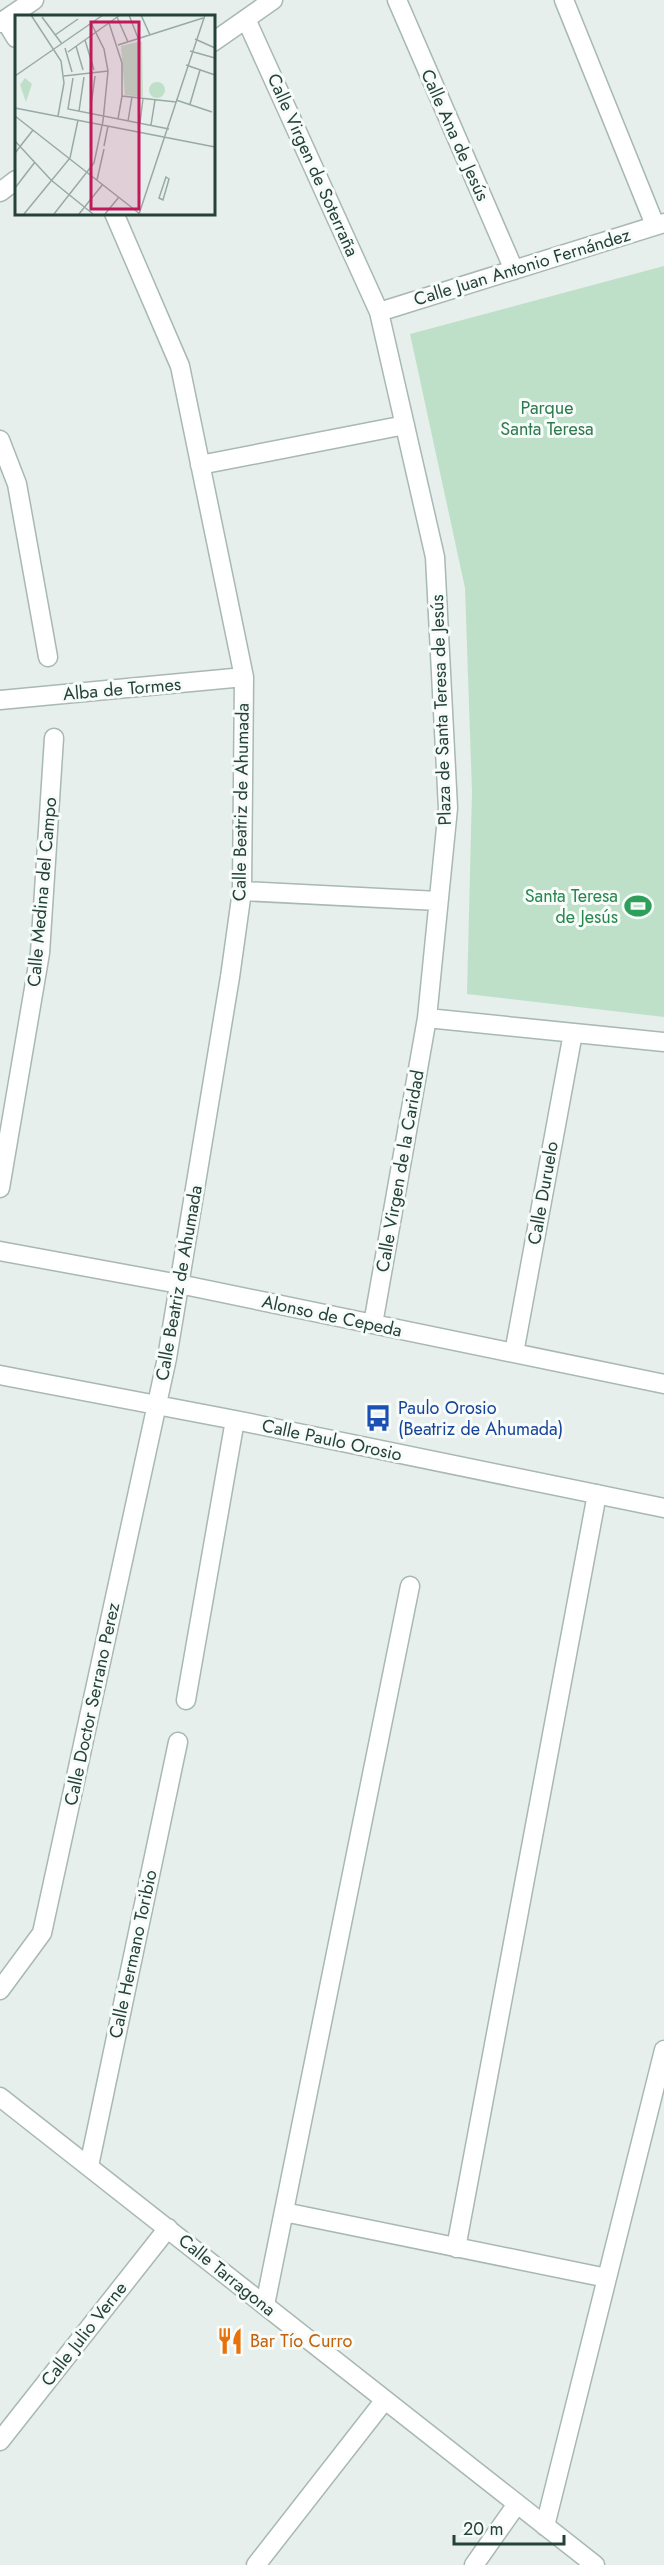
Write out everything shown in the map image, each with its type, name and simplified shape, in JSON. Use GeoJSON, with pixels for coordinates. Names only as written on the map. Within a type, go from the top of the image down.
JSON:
{"type":"FeatureCollection","features":[{"type":"Feature","properties":{"kind":"street"},"geometry":{"type":"LineString","coordinates":[[15,37],[2,19],[34,0]]}},
{"type":"Feature","properties":{"kind":"street"},"geometry":{"type":"LineString","coordinates":[[214,41],[273,0]]}},
{"type":"Feature","properties":{"kind":"street","name":"Calle Ana de Jesús"},"geometry":{"type":"LineString","coordinates":[[397,0],[514,270]]}},
{"type":"Feature","properties":{"kind":"street"},"geometry":{"type":"LineString","coordinates":[[564,0],[660,224]]}},
{"type":"Feature","properties":{"kind":"street","name":"Calle Virgen de Soterraña"},"geometry":{"type":"LineString","coordinates":[[246,19],[379,312]]}},
{"type":"Feature","properties":{"kind":"street"},"geometry":{"type":"LineString","coordinates":[[0,192],[15,181]]}},
{"type":"Feature","properties":{"kind":"street","name":"Calle Beatriz de Ahumada"},"geometry":{"type":"LineString","coordinates":[[114,214],[180,366],[244,677],[242,891],[231,977],[157,1405]]}},
{"type":"Feature","properties":{"kind":"street","name":"Calle Juan Antonio Fernández"},"geometry":{"type":"LineString","coordinates":[[379,312],[660,224]]}},
{"type":"Feature","properties":{"kind":"street","name":"Plaza de Santa Teresa de Jesús"},"geometry":{"type":"LineString","coordinates":[[379,312],[435,556],[448,808],[427,1018]]}},
{"type":"Feature","properties":{"kind":"street"},"geometry":{"type":"LineString","coordinates":[[200,465],[405,425]]}},
{"type":"Feature","properties":{"kind":"street"},"geometry":{"type":"LineString","coordinates":[[0,440],[17,484],[48,657]]}},
{"type":"Feature","properties":{"kind":"street","name":"Alba de Tormes"},"geometry":{"type":"LineString","coordinates":[[0,700],[244,677]]}},
{"type":"Feature","properties":{"kind":"street","name":"Calle Medina del Campo"},"geometry":{"type":"LineString","coordinates":[[0,1188],[40,953],[54,738]]}},
{"type":"Feature","properties":{"kind":"street"},"geometry":{"type":"LineString","coordinates":[[242,891],[438,901]]}},
{"type":"Feature","properties":{"kind":"street"},"geometry":{"type":"LineString","coordinates":[[427,1018],[664,1042]]}},
{"type":"Feature","properties":{"kind":"street","name":"Calle Virgen de la Caridad"},"geometry":{"type":"LineString","coordinates":[[374,1324],[427,1018]]}},
{"type":"Feature","properties":{"kind":"street","name":"Calle Duruelo"},"geometry":{"type":"LineString","coordinates":[[514,1353],[573,1033]]}},
{"type":"Feature","properties":{"kind":"street","name":"Alonso de Cepeda"},"geometry":{"type":"LineString","coordinates":[[0,1251],[179,1284],[664,1384]]}},
{"type":"Feature","properties":{"kind":"street","name":"Calle Paulo Orosio"},"geometry":{"type":"LineString","coordinates":[[0,1375],[235,1420],[664,1508]]}},
{"type":"Feature","properties":{"kind":"street","name":"Calle Doctor Serrano Perez"},"geometry":{"type":"LineString","coordinates":[[0,1990],[42,1933],[157,1405]]}},
{"type":"Feature","properties":{"kind":"street"},"geometry":{"type":"LineString","coordinates":[[186,1700],[235,1420]]}},
{"type":"Feature","properties":{"kind":"street"},"geometry":{"type":"LineString","coordinates":[[456,2248],[597,1494]]}},
{"type":"Feature","properties":{"kind":"street"},"geometry":{"type":"LineString","coordinates":[[265,2305],[410,1586]]}},
{"type":"Feature","properties":{"kind":"street","name":"Calle Hermano Toribio"},"geometry":{"type":"LineString","coordinates":[[89,2166],[178,1742]]}},
{"type":"Feature","properties":{"kind":"street"},"geometry":{"type":"LineString","coordinates":[[545,2526],[664,2050]]}},
{"type":"Feature","properties":{"kind":"street","name":"Calle Tarragona"},"geometry":{"type":"LineString","coordinates":[[0,2097],[595,2565]]}},
{"type":"Feature","properties":{"kind":"street"},"geometry":{"type":"LineString","coordinates":[[284,2212],[607,2278]]}},
{"type":"Feature","properties":{"kind":"street","name":"Calle Julio Verne"},"geometry":{"type":"LineString","coordinates":[[0,2441],[168,2228]]}},
{"type":"Feature","properties":{"kind":"street"},"geometry":{"type":"LineString","coordinates":[[256,2565],[384,2401]]}},
{"type":"Feature","properties":{"kind":"street"},"geometry":{"type":"LineString","coordinates":[[474,2565],[518,2504]]}},
{"type":"Feature","properties":{"kind":"green space","name":"Parque Santa Teresa"},"geometry":{"type":"Polygon","coordinates":[[[664,266],[664,1017],[467,994],[472,792],[465,588],[410,334],[664,266]]]}},
{"type":"Feature","properties":{"kind":"place","name":"Santa Teresa de Jesús"},"geometry":{"type":"Point","coordinates":[638,906]}},
{"type":"Feature","properties":{"kind":"place","name":"Paulo Orosio (Beatriz de Ahumada)"},"geometry":{"type":"Point","coordinates":[378,1418]}},
{"type":"Feature","properties":{"kind":"place","name":"Bar Tío Curro"},"geometry":{"type":"Point","coordinates":[230,2341]}}]}
